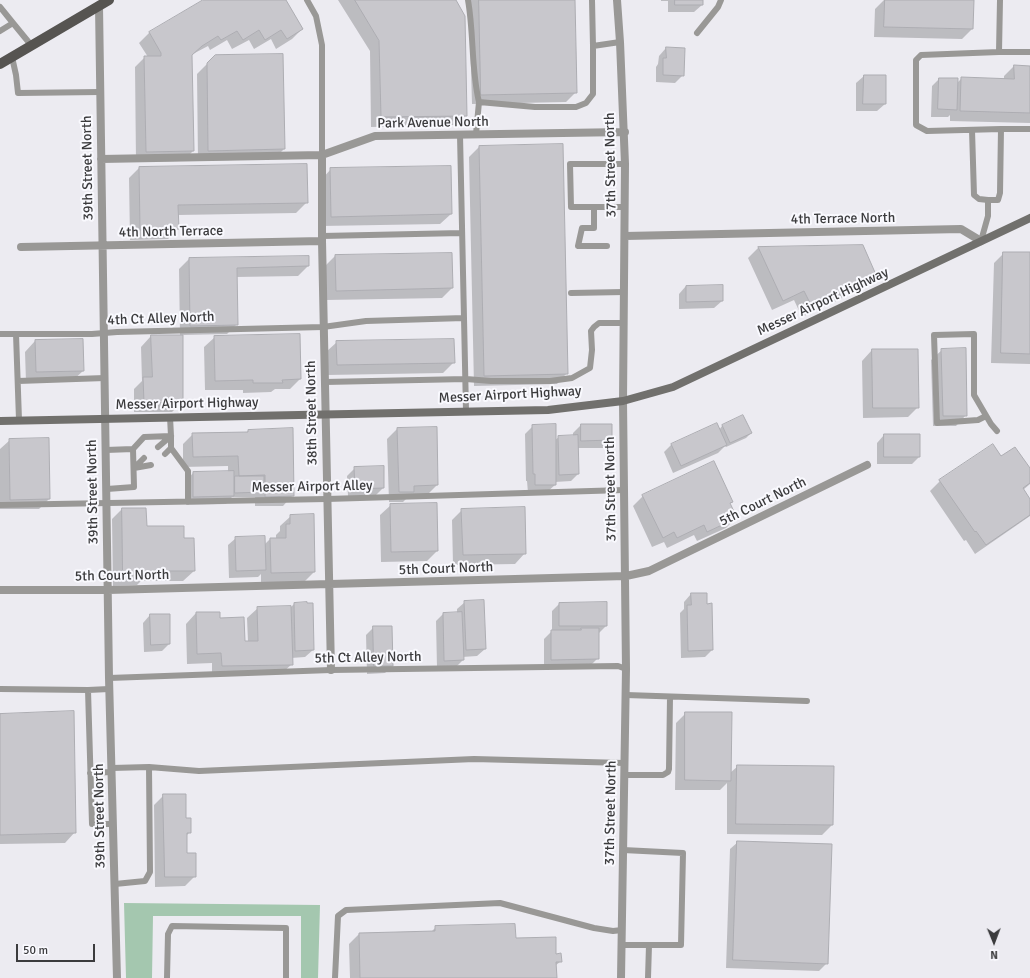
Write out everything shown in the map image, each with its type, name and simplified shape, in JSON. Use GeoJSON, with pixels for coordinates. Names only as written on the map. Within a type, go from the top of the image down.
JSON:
{"type":"FeatureCollection","features":[{"type":"Feature","properties":{"kind":"main road"},"geometry":{"type":"LineString","coordinates":[[0,64],[109,0]]}},
{"type":"Feature","properties":{"kind":"main road","name":"Messer Airport Highway"},"geometry":{"type":"LineString","coordinates":[[0,421],[548,410],[623,401],[673,387],[1030,218]]}},
{"type":"Feature","properties":{"kind":"street","name":"37th Street North"},"geometry":{"type":"LineString","coordinates":[[617,0],[625,132],[623,401],[626,576],[626,695],[621,978]]}},
{"type":"Feature","properties":{"kind":"street","name":"39th Street North"},"geometry":{"type":"LineString","coordinates":[[99,6],[109,689],[117,978]]}},
{"type":"Feature","properties":{"kind":"street","name":"Park Avenue North"},"geometry":{"type":"LineString","coordinates":[[101,159],[322,154],[375,136],[625,132]]}},
{"type":"Feature","properties":{"kind":"street","name":"38th Street North"},"geometry":{"type":"LineString","coordinates":[[322,154],[323,327],[331,670]]}},
{"type":"Feature","properties":{"kind":"street","name":"4th Terrace North"},"geometry":{"type":"LineString","coordinates":[[625,236],[961,229],[981,241]]}},
{"type":"Feature","properties":{"kind":"street","name":"4th North Terrace"},"geometry":{"type":"LineString","coordinates":[[21,247],[102,247],[322,238]]}},
{"type":"Feature","properties":{"kind":"street","name":"5th Court North"},"geometry":{"type":"LineString","coordinates":[[0,590],[108,590],[626,576],[649,571],[868,465]]}},
{"type":"Feature","properties":{"kind":"lane"},"geometry":{"type":"LineString","coordinates":[[307,0],[316,16],[322,45],[322,154]]}},
{"type":"Feature","properties":{"kind":"lane"},"geometry":{"type":"LineString","coordinates":[[468,0],[472,23],[474,85],[479,102],[476,134]]}},
{"type":"Feature","properties":{"kind":"lane"},"geometry":{"type":"LineString","coordinates":[[479,102],[535,107],[576,107],[586,103],[593,94],[592,0]]}},
{"type":"Feature","properties":{"kind":"lane"},"geometry":{"type":"LineString","coordinates":[[697,33],[718,7],[721,0]]}},
{"type":"Feature","properties":{"kind":"lane"},"geometry":{"type":"LineString","coordinates":[[999,52],[1000,0]]}},
{"type":"Feature","properties":{"kind":"lane"},"geometry":{"type":"LineString","coordinates":[[0,7],[31,46]]}},
{"type":"Feature","properties":{"kind":"lane"},"geometry":{"type":"LineString","coordinates":[[0,31],[13,23]]}},
{"type":"Feature","properties":{"kind":"lane"},"geometry":{"type":"LineString","coordinates":[[593,46],[620,42]]}},
{"type":"Feature","properties":{"kind":"lane"},"geometry":{"type":"LineString","coordinates":[[1030,52],[921,55],[916,60],[916,125],[927,131],[1030,129]]}},
{"type":"Feature","properties":{"kind":"lane"},"geometry":{"type":"LineString","coordinates":[[12,57],[18,93],[100,92]]}},
{"type":"Feature","properties":{"kind":"lane"},"geometry":{"type":"LineString","coordinates":[[972,130],[974,195],[979,199],[998,200],[1000,192],[1001,129]]}},
{"type":"Feature","properties":{"kind":"lane"},"geometry":{"type":"LineString","coordinates":[[460,134],[466,411]]}},
{"type":"Feature","properties":{"kind":"lane"},"geometry":{"type":"LineString","coordinates":[[625,164],[570,164],[571,207],[625,207]]}},
{"type":"Feature","properties":{"kind":"lane"},"geometry":{"type":"LineString","coordinates":[[981,241],[988,216],[988,200]]}},
{"type":"Feature","properties":{"kind":"lane"},"geometry":{"type":"LineString","coordinates":[[594,207],[594,228],[582,228],[578,246],[607,246]]}},
{"type":"Feature","properties":{"kind":"lane"},"geometry":{"type":"LineString","coordinates":[[322,238],[462,233]]}},
{"type":"Feature","properties":{"kind":"lane"},"geometry":{"type":"LineString","coordinates":[[570,293],[624,292]]}},
{"type":"Feature","properties":{"kind":"lane","name":"4th Ct Alley North"},"geometry":{"type":"LineString","coordinates":[[0,334],[92,334],[117,332],[323,327],[366,321],[464,318]]}},
{"type":"Feature","properties":{"kind":"lane"},"geometry":{"type":"LineString","coordinates":[[324,382],[466,379],[491,381],[550,381],[572,378],[590,368],[592,350],[591,331],[594,327],[599,323],[623,323]]}},
{"type":"Feature","properties":{"kind":"lane"},"geometry":{"type":"LineString","coordinates":[[16,334],[20,420]]}},
{"type":"Feature","properties":{"kind":"lane"},"geometry":{"type":"LineString","coordinates":[[986,416],[978,420],[937,423],[934,335],[974,334],[974,396],[997,431]]}},
{"type":"Feature","properties":{"kind":"lane"},"geometry":{"type":"LineString","coordinates":[[18,381],[104,378]]}},
{"type":"Feature","properties":{"kind":"lane"},"geometry":{"type":"LineString","coordinates":[[170,417],[171,448],[188,471],[188,502]]}},
{"type":"Feature","properties":{"kind":"lane"},"geometry":{"type":"LineString","coordinates":[[158,447],[171,436]]}},
{"type":"Feature","properties":{"kind":"lane"},"geometry":{"type":"LineString","coordinates":[[106,450],[133,449],[144,437],[171,436]]}},
{"type":"Feature","properties":{"kind":"lane"},"geometry":{"type":"LineString","coordinates":[[165,454],[171,448]]}},
{"type":"Feature","properties":{"kind":"lane"},"geometry":{"type":"LineString","coordinates":[[107,488],[134,487],[133,449]]}},
{"type":"Feature","properties":{"kind":"lane"},"geometry":{"type":"LineString","coordinates":[[134,468],[144,458]]}},
{"type":"Feature","properties":{"kind":"lane"},"geometry":{"type":"LineString","coordinates":[[134,468],[151,465]]}},
{"type":"Feature","properties":{"kind":"lane","name":"Messer Airport Alley"},"geometry":{"type":"LineString","coordinates":[[0,505],[327,499],[624,490]]}},
{"type":"Feature","properties":{"kind":"lane","name":"5th Ct Alley North"},"geometry":{"type":"LineString","coordinates":[[109,678],[331,670],[618,666],[626,669]]}},
{"type":"Feature","properties":{"kind":"lane"},"geometry":{"type":"LineString","coordinates":[[0,689],[109,689]]}},
{"type":"Feature","properties":{"kind":"lane"},"geometry":{"type":"LineString","coordinates":[[88,690],[92,824],[113,824]]}},
{"type":"Feature","properties":{"kind":"lane"},"geometry":{"type":"LineString","coordinates":[[626,695],[807,701]]}},
{"type":"Feature","properties":{"kind":"lane"},"geometry":{"type":"LineString","coordinates":[[624,775],[663,775],[670,769],[670,696]]}},
{"type":"Feature","properties":{"kind":"lane"},"geometry":{"type":"LineString","coordinates":[[90,773],[149,768],[199,771],[474,759],[624,763]]}},
{"type":"Feature","properties":{"kind":"lane"},"geometry":{"type":"LineString","coordinates":[[115,884],[145,881],[150,872],[149,768]]}},
{"type":"Feature","properties":{"kind":"lane"},"geometry":{"type":"LineString","coordinates":[[622,945],[681,945],[683,853],[623,850]]}},
{"type":"Feature","properties":{"kind":"lane"},"geometry":{"type":"LineString","coordinates":[[335,978],[338,916],[346,910],[500,903],[594,928],[613,931],[622,930]]}},
{"type":"Feature","properties":{"kind":"lane"},"geometry":{"type":"LineString","coordinates":[[167,978],[168,934],[172,926],[286,928],[286,978]]}},
{"type":"Feature","properties":{"kind":"lane"},"geometry":{"type":"LineString","coordinates":[[648,978],[649,945]]}},
{"type":"Feature","properties":{"kind":"green space"},"geometry":{"type":"Polygon","coordinates":[[[124,903],[320,905],[318,978],[301,978],[301,916],[153,916],[152,978],[126,978],[124,903]]]}},
{"type":"Feature","properties":{"kind":"building"},"geometry":{"type":"Polygon","coordinates":[[[203,0],[286,0],[303,29],[287,39],[281,30],[265,40],[259,30],[243,40],[237,31],[221,40],[218,36],[202,46],[192,55],[194,151],[146,152],[144,56],[161,56],[161,53],[149,32],[203,0]]]}},
{"type":"Feature","properties":{"kind":"building"},"geometry":{"type":"Polygon","coordinates":[[[355,0],[456,0],[465,16],[467,116],[381,117],[379,41],[355,0]]]}},
{"type":"Feature","properties":{"kind":"building"},"geometry":{"type":"Polygon","coordinates":[[[479,0],[575,0],[577,93],[481,95],[479,0]]]}},
{"type":"Feature","properties":{"kind":"building"},"geometry":{"type":"Polygon","coordinates":[[[675,0],[703,0],[703,5],[675,5],[675,0]]]}},
{"type":"Feature","properties":{"kind":"building"},"geometry":{"type":"Polygon","coordinates":[[[885,0],[974,0],[973,29],[884,27],[885,0]]]}},
{"type":"Feature","properties":{"kind":"building"},"geometry":{"type":"Polygon","coordinates":[[[666,47],[685,48],[684,76],[663,75],[663,58],[666,58],[666,47]]]}},
{"type":"Feature","properties":{"kind":"building"},"geometry":{"type":"Polygon","coordinates":[[[283,54],[285,149],[208,151],[207,63],[215,55],[283,54]]]}},
{"type":"Feature","properties":{"kind":"building"},"geometry":{"type":"Polygon","coordinates":[[[1014,65],[1030,66],[1030,113],[960,111],[961,77],[1014,79],[1014,65]]]}},
{"type":"Feature","properties":{"kind":"building"},"geometry":{"type":"Polygon","coordinates":[[[864,75],[886,75],[886,104],[863,104],[864,75]]]}},
{"type":"Feature","properties":{"kind":"building"},"geometry":{"type":"Polygon","coordinates":[[[939,78],[958,78],[957,110],[938,109],[939,78]]]}},
{"type":"Feature","properties":{"kind":"building"},"geometry":{"type":"Polygon","coordinates":[[[563,144],[568,374],[484,376],[479,146],[563,144]]]}},
{"type":"Feature","properties":{"kind":"building"},"geometry":{"type":"Polygon","coordinates":[[[307,164],[308,203],[178,205],[179,229],[140,230],[139,167],[307,164]]]}},
{"type":"Feature","properties":{"kind":"building"},"geometry":{"type":"Polygon","coordinates":[[[451,166],[452,214],[331,217],[330,168],[451,166]]]}},
{"type":"Feature","properties":{"kind":"building"},"geometry":{"type":"Polygon","coordinates":[[[863,245],[877,277],[812,307],[804,291],[783,301],[758,247],[863,245]]]}},
{"type":"Feature","properties":{"kind":"building"},"geometry":{"type":"Polygon","coordinates":[[[1003,252],[1030,252],[1030,354],[1001,353],[1003,252]]]}},
{"type":"Feature","properties":{"kind":"building"},"geometry":{"type":"Polygon","coordinates":[[[452,253],[453,288],[336,291],[335,255],[452,253]]]}},
{"type":"Feature","properties":{"kind":"building"},"geometry":{"type":"Polygon","coordinates":[[[309,256],[309,266],[237,268],[238,325],[190,326],[189,258],[309,256]]]}},
{"type":"Feature","properties":{"kind":"building"},"geometry":{"type":"Polygon","coordinates":[[[723,285],[723,301],[686,302],[686,286],[723,285]]]}},
{"type":"Feature","properties":{"kind":"building"},"geometry":{"type":"Polygon","coordinates":[[[300,334],[301,379],[282,380],[283,383],[253,383],[253,380],[215,381],[214,336],[300,334]]]}},
{"type":"Feature","properties":{"kind":"building"},"geometry":{"type":"Polygon","coordinates":[[[151,335],[183,335],[183,402],[144,403],[143,377],[152,377],[151,335]]]}},
{"type":"Feature","properties":{"kind":"building"},"geometry":{"type":"Polygon","coordinates":[[[83,339],[84,371],[36,372],[35,340],[83,339]]]}},
{"type":"Feature","properties":{"kind":"building"},"geometry":{"type":"Polygon","coordinates":[[[454,339],[455,363],[337,365],[336,341],[454,339]]]}},
{"type":"Feature","properties":{"kind":"building"},"geometry":{"type":"Polygon","coordinates":[[[966,348],[967,416],[943,416],[941,349],[966,348]]]}},
{"type":"Feature","properties":{"kind":"building"},"geometry":{"type":"Polygon","coordinates":[[[872,349],[918,349],[919,408],[873,408],[872,349]]]}},
{"type":"Feature","properties":{"kind":"building"},"geometry":{"type":"Polygon","coordinates":[[[743,415],[752,433],[730,443],[722,425],[743,415]]]}},
{"type":"Feature","properties":{"kind":"building"},"geometry":{"type":"Polygon","coordinates":[[[717,423],[727,445],[681,466],[671,444],[717,423]]]}},
{"type":"Feature","properties":{"kind":"building"},"geometry":{"type":"Polygon","coordinates":[[[556,424],[556,485],[535,485],[535,474],[533,474],[532,425],[556,424]]]}},
{"type":"Feature","properties":{"kind":"building"},"geometry":{"type":"Polygon","coordinates":[[[581,424],[612,424],[612,440],[581,441],[581,424]]]}},
{"type":"Feature","properties":{"kind":"building"},"geometry":{"type":"Polygon","coordinates":[[[437,427],[438,485],[414,486],[414,492],[399,492],[397,428],[437,427]]]}},
{"type":"Feature","properties":{"kind":"building"},"geometry":{"type":"Polygon","coordinates":[[[293,428],[294,496],[265,497],[265,475],[239,476],[238,456],[193,457],[192,433],[248,432],[248,430],[293,428]]]}},
{"type":"Feature","properties":{"kind":"building"},"geometry":{"type":"Polygon","coordinates":[[[884,434],[920,434],[920,457],[884,457],[884,434]]]}},
{"type":"Feature","properties":{"kind":"building"},"geometry":{"type":"Polygon","coordinates":[[[578,435],[579,474],[559,475],[558,436],[578,435]]]}},
{"type":"Feature","properties":{"kind":"building"},"geometry":{"type":"Polygon","coordinates":[[[49,438],[50,499],[10,500],[9,439],[49,438]]]}},
{"type":"Feature","properties":{"kind":"building"},"geometry":{"type":"Polygon","coordinates":[[[993,444],[1001,456],[1015,447],[1030,468],[1030,483],[1023,488],[1030,499],[1030,515],[986,545],[976,531],[975,532],[939,480],[993,444]]]}},
{"type":"Feature","properties":{"kind":"building"},"geometry":{"type":"Polygon","coordinates":[[[714,461],[733,502],[730,503],[737,518],[707,532],[704,525],[677,538],[674,532],[663,538],[642,495],[714,461]]]}},
{"type":"Feature","properties":{"kind":"building"},"geometry":{"type":"Polygon","coordinates":[[[384,466],[384,488],[355,489],[354,467],[384,466]]]}},
{"type":"Feature","properties":{"kind":"building"},"geometry":{"type":"Polygon","coordinates":[[[234,471],[234,496],[193,497],[193,472],[234,471]]]}},
{"type":"Feature","properties":{"kind":"building"},"geometry":{"type":"Polygon","coordinates":[[[235,476],[264,476],[264,492],[235,493],[235,476]]]}},
{"type":"Feature","properties":{"kind":"building"},"geometry":{"type":"Polygon","coordinates":[[[437,503],[438,551],[391,552],[390,504],[437,503]]]}},
{"type":"Feature","properties":{"kind":"building"},"geometry":{"type":"Polygon","coordinates":[[[525,507],[526,554],[463,555],[461,509],[525,507]]]}},
{"type":"Feature","properties":{"kind":"building"},"geometry":{"type":"Polygon","coordinates":[[[122,508],[146,508],[147,526],[184,526],[184,538],[194,538],[195,571],[148,571],[148,575],[123,576],[122,508]]]}},
{"type":"Feature","properties":{"kind":"building"},"geometry":{"type":"Polygon","coordinates":[[[314,514],[315,572],[271,573],[270,538],[286,538],[286,524],[290,524],[290,515],[314,514]]]}},
{"type":"Feature","properties":{"kind":"building"},"geometry":{"type":"Polygon","coordinates":[[[265,536],[266,570],[236,571],[235,537],[265,536]]]}},
{"type":"Feature","properties":{"kind":"building"},"geometry":{"type":"Polygon","coordinates":[[[691,593],[707,593],[707,604],[712,603],[713,650],[688,651],[687,605],[691,605],[691,593]]]}},
{"type":"Feature","properties":{"kind":"building"},"geometry":{"type":"Polygon","coordinates":[[[484,600],[486,649],[466,650],[464,601],[484,600]]]}},
{"type":"Feature","properties":{"kind":"building"},"geometry":{"type":"Polygon","coordinates":[[[607,602],[607,626],[559,626],[559,603],[607,602]]]}},
{"type":"Feature","properties":{"kind":"building"},"geometry":{"type":"Polygon","coordinates":[[[294,603],[313,603],[314,650],[295,651],[294,603]]]}},
{"type":"Feature","properties":{"kind":"building"},"geometry":{"type":"Polygon","coordinates":[[[291,606],[293,665],[222,666],[221,653],[197,654],[196,612],[220,612],[220,618],[244,617],[245,641],[258,641],[257,607],[291,606]]]}},
{"type":"Feature","properties":{"kind":"building"},"geometry":{"type":"Polygon","coordinates":[[[462,612],[464,660],[444,661],[443,613],[462,612]]]}},
{"type":"Feature","properties":{"kind":"building"},"geometry":{"type":"Polygon","coordinates":[[[150,614],[170,614],[170,644],[151,645],[150,614]]]}},
{"type":"Feature","properties":{"kind":"building"},"geometry":{"type":"Polygon","coordinates":[[[373,626],[392,626],[393,666],[374,666],[373,626]]]}},
{"type":"Feature","properties":{"kind":"building"},"geometry":{"type":"Polygon","coordinates":[[[581,628],[599,628],[599,659],[551,660],[551,630],[581,630],[581,628]]]}},
{"type":"Feature","properties":{"kind":"building"},"geometry":{"type":"Polygon","coordinates":[[[74,711],[76,833],[0,835],[0,714],[74,711]]]}},
{"type":"Feature","properties":{"kind":"building"},"geometry":{"type":"Polygon","coordinates":[[[685,712],[732,712],[731,781],[685,780],[685,712]]]}},
{"type":"Feature","properties":{"kind":"building"},"geometry":{"type":"Polygon","coordinates":[[[737,765],[834,766],[833,825],[736,824],[737,765]]]}},
{"type":"Feature","properties":{"kind":"building"},"geometry":{"type":"Polygon","coordinates":[[[163,794],[186,794],[186,818],[191,818],[191,833],[187,833],[187,853],[196,853],[196,877],[165,877],[163,794]]]}},
{"type":"Feature","properties":{"kind":"building"},"geometry":{"type":"Polygon","coordinates":[[[737,841],[832,844],[828,964],[733,960],[737,841]]]}},
{"type":"Feature","properties":{"kind":"building"},"geometry":{"type":"Polygon","coordinates":[[[515,924],[516,938],[556,937],[556,954],[561,953],[562,962],[556,962],[557,978],[360,978],[359,933],[435,931],[435,926],[515,924]]]}}]}
